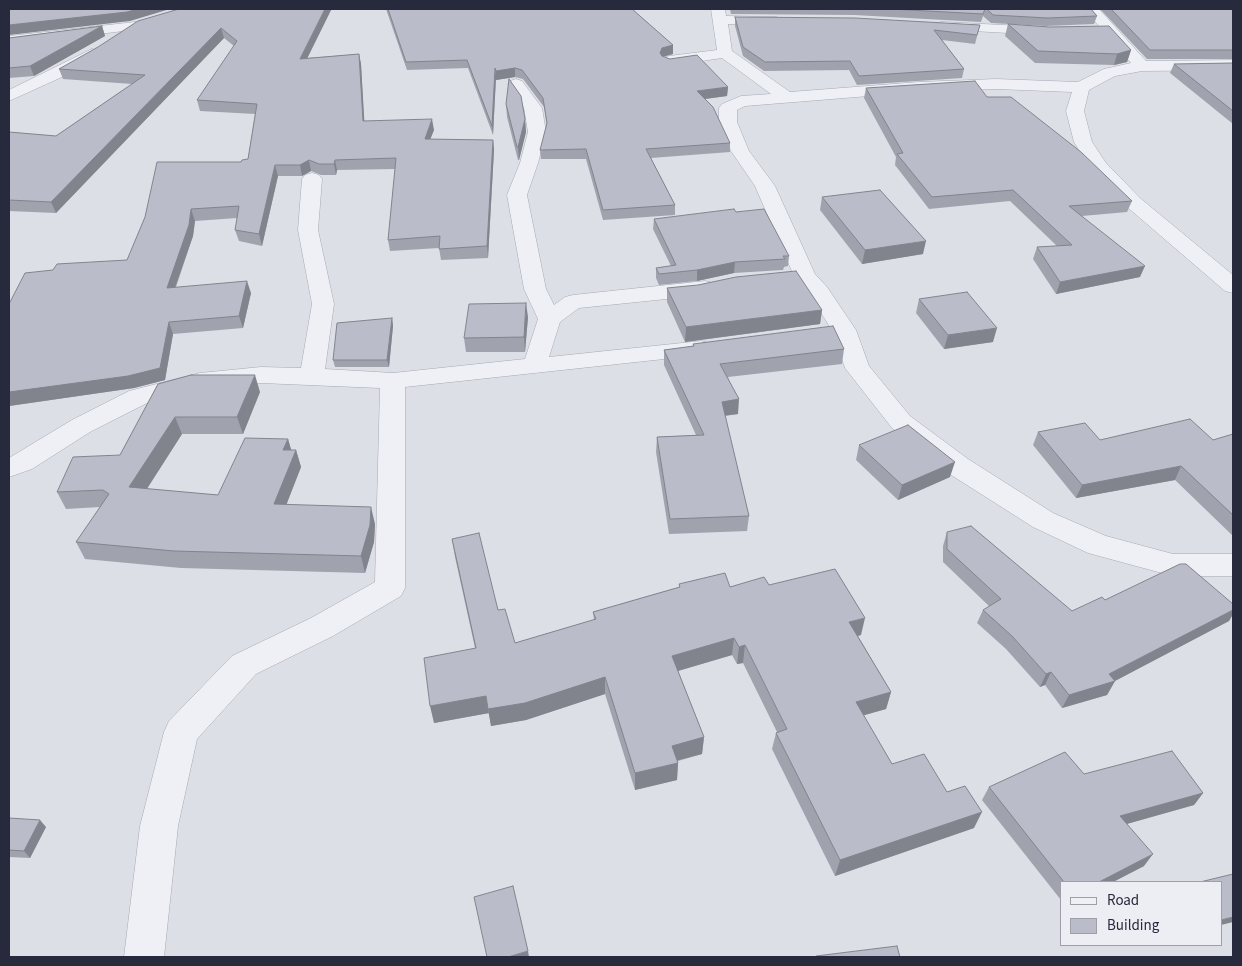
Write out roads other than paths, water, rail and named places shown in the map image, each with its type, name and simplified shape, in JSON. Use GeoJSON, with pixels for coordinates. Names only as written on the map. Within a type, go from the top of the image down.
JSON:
{"type":"FeatureCollection","features":[{"type":"Feature","properties":{"kind":"street"},"geometry":{"type":"LineString","coordinates":[[1091,9],[1102,29],[1142,66]]}},
{"type":"Feature","properties":{"kind":"street"},"geometry":{"type":"LineString","coordinates":[[725,53],[718,14],[787,20]]}},
{"type":"Feature","properties":{"kind":"street"},"geometry":{"type":"LineString","coordinates":[[9,41],[135,26],[153,20]]}},
{"type":"Feature","properties":{"kind":"street"},"geometry":{"type":"LineString","coordinates":[[9,96],[56,74],[135,26]]}},
{"type":"Feature","properties":{"kind":"street"},"geometry":{"type":"LineString","coordinates":[[930,26],[1046,32],[1061,30]]}},
{"type":"Feature","properties":{"kind":"street"},"geometry":{"type":"LineString","coordinates":[[669,61],[725,53],[786,97]]}},
{"type":"Feature","properties":{"kind":"street"},"geometry":{"type":"LineString","coordinates":[[1233,65],[1142,66],[1110,72],[1081,87],[996,84],[919,87],[740,101],[728,108],[728,122],[740,151],[765,186],[796,277],[819,292],[835,331],[857,368],[901,422],[958,466],[1043,520],[1098,545],[1173,565],[1233,565]]}},
{"type":"Feature","properties":{"kind":"street"},"geometry":{"type":"LineString","coordinates":[[516,84],[533,108],[537,132],[529,163],[517,195],[535,289],[549,319]]}},
{"type":"Feature","properties":{"kind":"street"},"geometry":{"type":"LineString","coordinates":[[1081,87],[1075,111],[1083,142],[1099,167],[1133,202],[1233,286]]}},
{"type":"Feature","properties":{"kind":"street"},"geometry":{"type":"LineString","coordinates":[[312,179],[308,230],[323,304],[312,376]]}},
{"type":"Feature","properties":{"kind":"street"},"geometry":{"type":"LineString","coordinates":[[535,365],[549,319],[573,302],[697,290],[725,284]]}},
{"type":"Feature","properties":{"kind":"street"},"geometry":{"type":"LineString","coordinates":[[9,468],[22,463],[81,426],[138,398],[200,382],[261,375],[393,381],[720,346]]}},
{"type":"Feature","properties":{"kind":"street"},"geometry":{"type":"LineString","coordinates":[[144,957],[159,826],[181,732],[244,666],[322,627],[390,588],[393,381]]}}]}
